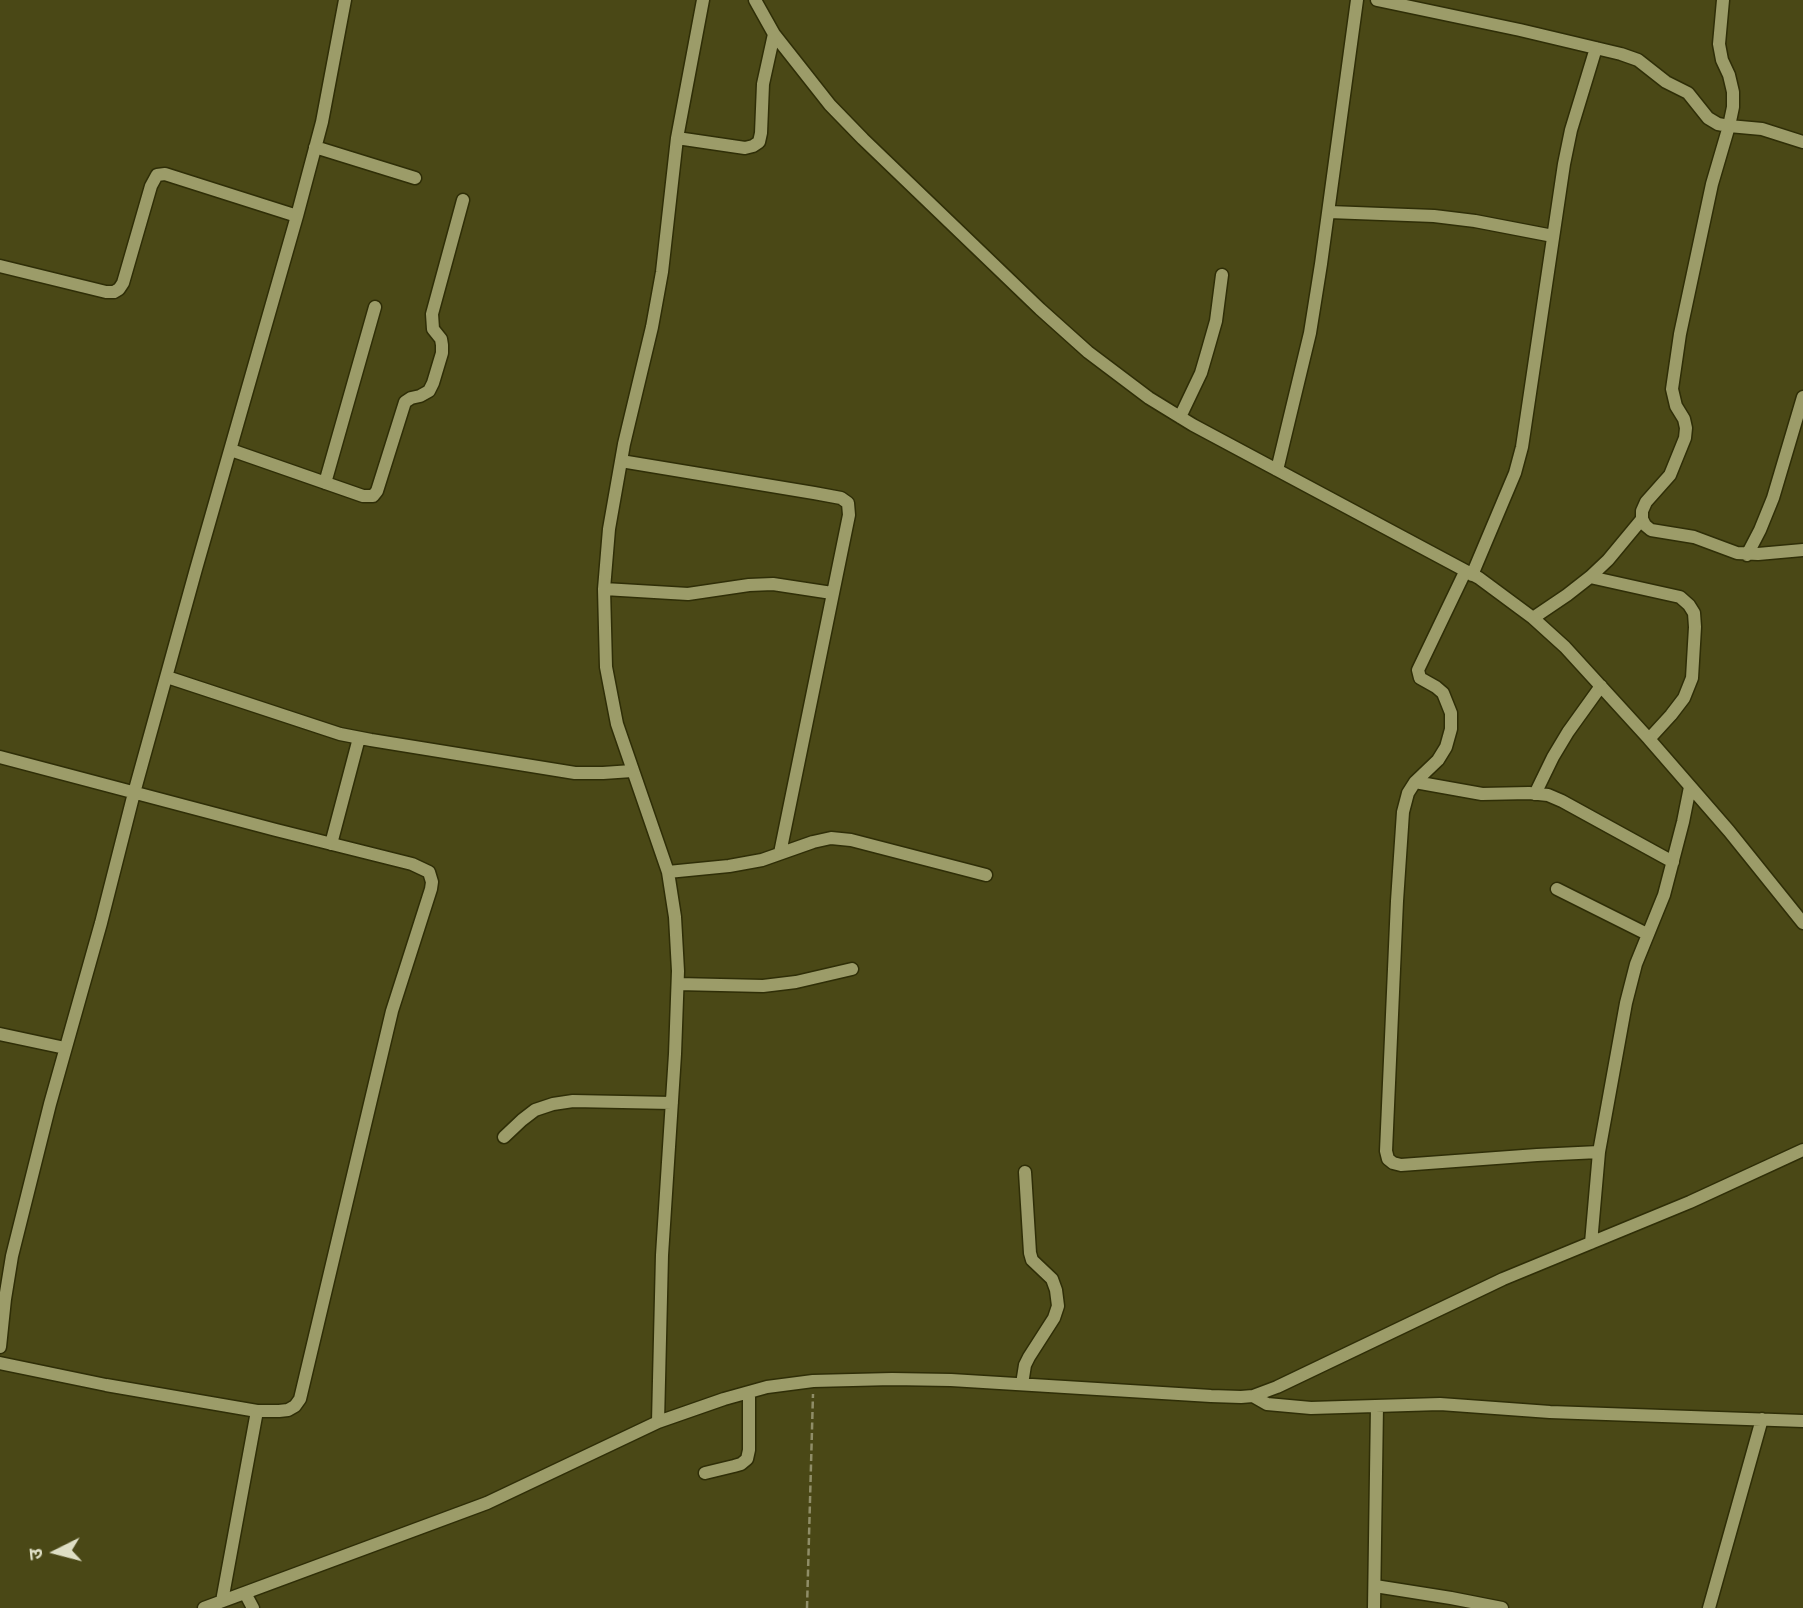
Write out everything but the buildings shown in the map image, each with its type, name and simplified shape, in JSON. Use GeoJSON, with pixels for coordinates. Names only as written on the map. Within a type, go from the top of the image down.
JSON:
{"type":"FeatureCollection","features":[{"type":"Feature","properties":{"kind":"street"},"geometry":{"type":"LineString","coordinates":[[0,1347],[12,1256],[65,1048],[297,216],[324,109],[345,0]]}},
{"type":"Feature","properties":{"kind":"street"},"geometry":{"type":"LineString","coordinates":[[658,1422],[662,1255],[678,984],[675,917],[668,872],[617,724],[606,667],[604,589],[609,529],[662,272],[677,138],[703,0]]}},
{"type":"Feature","properties":{"kind":"street"},"geometry":{"type":"LineString","coordinates":[[755,0],[774,34],[830,104],[863,139],[1088,352],[1149,398],[1180,417],[1469,573],[1532,618],[1565,647],[1729,831],[1803,923]]}},
{"type":"Feature","properties":{"kind":"street"},"geometry":{"type":"LineString","coordinates":[[1278,470],[1310,333],[1357,0]]}},
{"type":"Feature","properties":{"kind":"street"},"geometry":{"type":"LineString","coordinates":[[1377,0],[1520,30],[1638,60],[1666,82],[1688,93],[1708,118],[1729,127],[1762,129],[1803,142]]}},
{"type":"Feature","properties":{"kind":"street"},"geometry":{"type":"LineString","coordinates":[[1724,0],[1719,44],[1721,60],[1729,75],[1733,92],[1729,127],[1712,184],[1672,389],[1676,406],[1685,419],[1685,438],[1670,475],[1646,502],[1642,519],[1651,530],[1694,537],[1747,555],[1803,550]]}},
{"type":"Feature","properties":{"kind":"street"},"geometry":{"type":"LineString","coordinates":[[677,138],[745,148],[759,142],[763,84],[774,34]]}},
{"type":"Feature","properties":{"kind":"street"},"geometry":{"type":"LineString","coordinates":[[1596,48],[1571,130],[1522,447],[1515,473],[1469,573],[1418,670],[1420,678],[1443,694],[1451,713],[1451,729],[1446,747],[1438,760],[1415,782],[1408,793],[1403,812],[1386,1142],[1388,1159],[1401,1165],[1599,1152]]}},
{"type":"Feature","properties":{"kind":"street"},"geometry":{"type":"LineString","coordinates":[[315,147],[415,178]]}},
{"type":"Feature","properties":{"kind":"street"},"geometry":{"type":"LineString","coordinates":[[0,266],[114,292],[123,283],[151,186],[157,175],[165,174],[297,216]]}},
{"type":"Feature","properties":{"kind":"street"},"geometry":{"type":"LineString","coordinates":[[231,450],[363,496],[373,496],[377,491],[405,402],[429,391],[433,383],[442,345],[433,329],[432,314],[463,200]]}},
{"type":"Feature","properties":{"kind":"street"},"geometry":{"type":"LineString","coordinates":[[1329,212],[1434,216],[1553,236]]}},
{"type":"Feature","properties":{"kind":"street"},"geometry":{"type":"LineString","coordinates":[[1180,417],[1201,373],[1216,321],[1222,275]]}},
{"type":"Feature","properties":{"kind":"street"},"geometry":{"type":"LineString","coordinates":[[325,483],[375,307]]}},
{"type":"Feature","properties":{"kind":"street"},"geometry":{"type":"LineString","coordinates":[[1747,555],[1773,498],[1803,397]]}},
{"type":"Feature","properties":{"kind":"street"},"geometry":{"type":"LineString","coordinates":[[621,461],[814,493],[845,500],[849,508],[780,853]]}},
{"type":"Feature","properties":{"kind":"street"},"geometry":{"type":"LineString","coordinates":[[1532,618],[1590,577],[1642,519]]}},
{"type":"Feature","properties":{"kind":"street"},"geometry":{"type":"LineString","coordinates":[[1590,577],[1680,597],[1694,613],[1692,678],[1684,698],[1649,739]]}},
{"type":"Feature","properties":{"kind":"street"},"geometry":{"type":"LineString","coordinates":[[604,589],[688,594],[773,584],[832,593]]}},
{"type":"Feature","properties":{"kind":"street"},"geometry":{"type":"LineString","coordinates":[[167,677],[359,738],[556,771],[632,771]]}},
{"type":"Feature","properties":{"kind":"street"},"geometry":{"type":"LineString","coordinates":[[1535,794],[1567,732],[1601,687]]}},
{"type":"Feature","properties":{"kind":"street"},"geometry":{"type":"LineString","coordinates":[[331,844],[359,738]]}},
{"type":"Feature","properties":{"kind":"street"},"geometry":{"type":"LineString","coordinates":[[0,757],[422,867],[429,872],[432,889],[392,1011],[300,1399],[295,1406],[288,1410],[257,1411],[95,1383],[0,1363]]}},
{"type":"Feature","properties":{"kind":"street"},"geometry":{"type":"LineString","coordinates":[[1415,782],[1482,794],[1548,795],[1673,862]]}},
{"type":"Feature","properties":{"kind":"street"},"geometry":{"type":"LineString","coordinates":[[1591,1243],[1599,1152],[1626,1003],[1636,964],[1664,895],[1690,786]]}},
{"type":"Feature","properties":{"kind":"street"},"geometry":{"type":"LineString","coordinates":[[668,872],[762,860],[831,838],[851,840],[986,875]]}},
{"type":"Feature","properties":{"kind":"street"},"geometry":{"type":"LineString","coordinates":[[1557,889],[1647,934]]}},
{"type":"Feature","properties":{"kind":"street"},"geometry":{"type":"LineString","coordinates":[[678,984],[763,986],[796,982],[852,969]]}},
{"type":"Feature","properties":{"kind":"street"},"geometry":{"type":"LineString","coordinates":[[0,1034],[65,1048]]}},
{"type":"Feature","properties":{"kind":"street"},"geometry":{"type":"LineString","coordinates":[[504,1137],[535,1110],[553,1104],[573,1101],[672,1103]]}},
{"type":"Feature","properties":{"kind":"street"},"geometry":{"type":"LineString","coordinates":[[1247,1397],[1277,1387],[1503,1279],[1690,1202],[1803,1150]]}},
{"type":"Feature","properties":{"kind":"street"},"geometry":{"type":"LineString","coordinates":[[1022,1384],[1028,1357],[1054,1318],[1058,1306],[1052,1279],[1032,1260],[1030,1253],[1025,1172]]}},
{"type":"Feature","properties":{"kind":"street"},"geometry":{"type":"LineString","coordinates":[[204,1608],[487,1503],[658,1422],[767,1387],[813,1381],[939,1380],[1022,1384],[1247,1397],[1267,1404],[1335,1409],[1440,1405],[1588,1414],[1803,1421]]}},
{"type":"Feature","properties":{"kind":"street"},"geometry":{"type":"LineString","coordinates":[[705,1473],[741,1464],[747,1459],[749,1392]]}},
{"type":"Feature","properties":{"kind":"street"},"geometry":{"type":"LineString","coordinates":[[1374,1608],[1377,1406]]}},
{"type":"Feature","properties":{"kind":"street"},"geometry":{"type":"LineString","coordinates":[[222,1601],[257,1411]]}},
{"type":"Feature","properties":{"kind":"street"},"geometry":{"type":"LineString","coordinates":[[1709,1608],[1762,1419]]}},
{"type":"Feature","properties":{"kind":"street"},"geometry":{"type":"LineString","coordinates":[[1375,1586],[1502,1608]]}},
{"type":"Feature","properties":{"kind":"street"},"geometry":{"type":"LineString","coordinates":[[246,1593],[253,1608]]}},
{"type":"Feature","properties":{"kind":"path"},"geometry":{"type":"LineString","coordinates":[[807,1608],[813,1381]]}}]}
